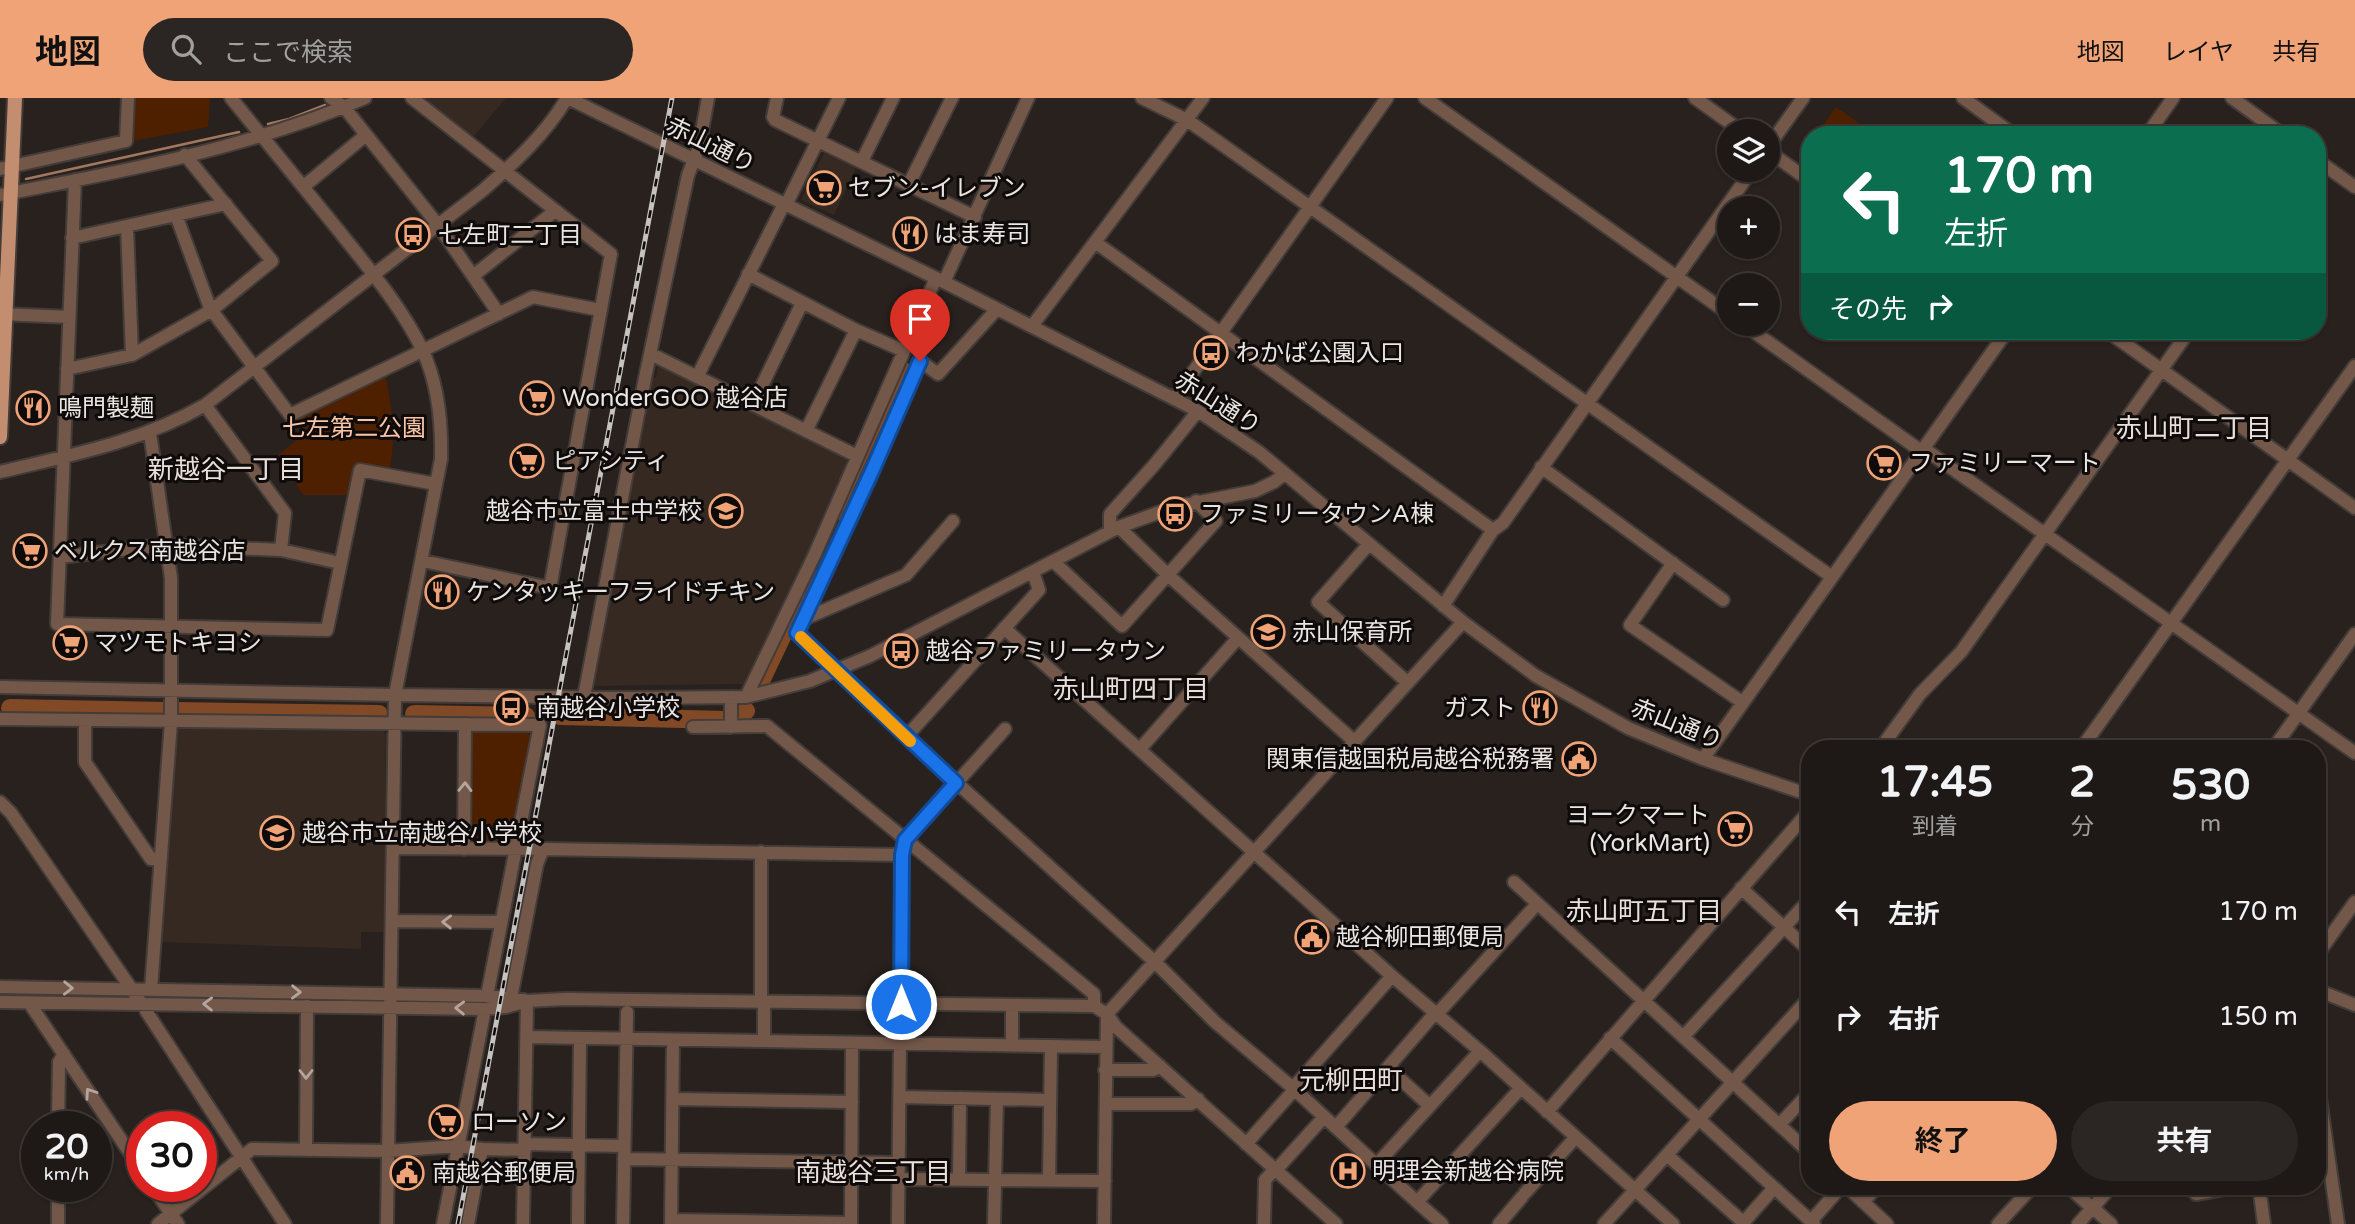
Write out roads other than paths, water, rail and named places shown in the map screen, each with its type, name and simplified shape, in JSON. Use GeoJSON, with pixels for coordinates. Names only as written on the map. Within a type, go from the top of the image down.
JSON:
{"type":"FeatureCollection","features":[{"type":"Feature","properties":{"kind":"main road"},"geometry":{"type":"LineString","coordinates":[[0,437],[6,167],[15,98]]}},
{"type":"Feature","properties":{"kind":"street"},"geometry":{"type":"LineString","coordinates":[[6,167],[126,142],[128,98]]}},
{"type":"Feature","properties":{"kind":"street"},"geometry":{"type":"LineString","coordinates":[[231,98],[402,314],[423,351],[436,391],[441,435],[436,484],[395,695],[387,1224]]}},
{"type":"Feature","properties":{"kind":"street"},"geometry":{"type":"LineString","coordinates":[[331,98],[344,107],[438,225],[499,313]]}},
{"type":"Feature","properties":{"kind":"street"},"geometry":{"type":"LineString","coordinates":[[6,194],[262,136],[365,98]]}},
{"type":"Feature","properties":{"kind":"street"},"geometry":{"type":"LineString","coordinates":[[412,98],[611,254],[550,588],[422,561]]}},
{"type":"Feature","properties":{"kind":"street"},"geometry":{"type":"LineString","coordinates":[[0,472],[150,433],[205,405],[504,172],[559,111],[567,98]]}},
{"type":"Feature","properties":{"kind":"street","name":"赤山通り"},"geometry":{"type":"LineString","coordinates":[[567,98],[940,280],[1198,411],[1240,438],[1443,606],[1536,676],[1628,728],[1703,759],[1801,792]]}},
{"type":"Feature","properties":{"kind":"street"},"geometry":{"type":"LineString","coordinates":[[584,697],[688,175],[708,98]]}},
{"type":"Feature","properties":{"kind":"street"},"geometry":{"type":"LineString","coordinates":[[777,98],[773,117],[775,120],[975,217]]}},
{"type":"Feature","properties":{"kind":"street"},"geometry":{"type":"LineString","coordinates":[[697,377],[839,98]]}},
{"type":"Feature","properties":{"kind":"street"},"geometry":{"type":"LineString","coordinates":[[862,161],[893,98]]}},
{"type":"Feature","properties":{"kind":"street"},"geometry":{"type":"LineString","coordinates":[[909,184],[952,98]]}},
{"type":"Feature","properties":{"kind":"street"},"geometry":{"type":"LineString","coordinates":[[748,696],[904,351],[975,217],[1028,98]]}},
{"type":"Feature","properties":{"kind":"street"},"geometry":{"type":"LineString","coordinates":[[1142,98],[1186,120],[1832,577]]}},
{"type":"Feature","properties":{"kind":"street"},"geometry":{"type":"LineString","coordinates":[[1032,326],[1203,98]]}},
{"type":"Feature","properties":{"kind":"street"},"geometry":{"type":"LineString","coordinates":[[1174,398],[1387,98]]}},
{"type":"Feature","properties":{"kind":"street"},"geometry":{"type":"LineString","coordinates":[[1425,98],[1717,306]]}},
{"type":"Feature","properties":{"kind":"street"},"geometry":{"type":"LineString","coordinates":[[1695,98],[1724,119]]}},
{"type":"Feature","properties":{"kind":"street"},"geometry":{"type":"LineString","coordinates":[[1780,132],[1803,98]]}},
{"type":"Feature","properties":{"kind":"street"},"geometry":{"type":"LineString","coordinates":[[1963,98],[2002,126]]}},
{"type":"Feature","properties":{"kind":"street"},"geometry":{"type":"LineString","coordinates":[[2153,126],[2173,98]]}},
{"type":"Feature","properties":{"kind":"street"},"geometry":{"type":"LineString","coordinates":[[2232,98],[2271,126]]}},
{"type":"Feature","properties":{"kind":"street"},"geometry":{"type":"LineString","coordinates":[[303,187],[366,135]]}},
{"type":"Feature","properties":{"kind":"street"},"geometry":{"type":"LineString","coordinates":[[67,369],[132,355],[212,310],[272,261],[185,155]]}},
{"type":"Feature","properties":{"kind":"street"},"geometry":{"type":"LineString","coordinates":[[1780,158],[1801,174]]}},
{"type":"Feature","properties":{"kind":"street"},"geometry":{"type":"LineString","coordinates":[[2326,166],[2355,187]]}},
{"type":"Feature","properties":{"kind":"street"},"geometry":{"type":"LineString","coordinates":[[75,180],[57,624],[327,630],[360,470],[436,484]]}},
{"type":"Feature","properties":{"kind":"street"},"geometry":{"type":"LineString","coordinates":[[1443,606],[1493,530],[1503,523],[1743,182]]}},
{"type":"Feature","properties":{"kind":"street"},"geometry":{"type":"LineString","coordinates":[[72,238],[226,204]]}},
{"type":"Feature","properties":{"kind":"street"},"geometry":{"type":"LineString","coordinates":[[473,276],[555,211]]}},
{"type":"Feature","properties":{"kind":"street"},"geometry":{"type":"LineString","coordinates":[[176,215],[212,310],[290,415],[533,297],[600,310]]}},
{"type":"Feature","properties":{"kind":"street"},"geometry":{"type":"LineString","coordinates":[[127,226],[132,355]]}},
{"type":"Feature","properties":{"kind":"street"},"geometry":{"type":"LineString","coordinates":[[1094,242],[1493,530]]}},
{"type":"Feature","properties":{"kind":"street"},"geometry":{"type":"LineString","coordinates":[[748,274],[856,330],[904,351]]}},
{"type":"Feature","properties":{"kind":"street"},"geometry":{"type":"LineString","coordinates":[[753,404],[802,303]]}},
{"type":"Feature","properties":{"kind":"street"},"geometry":{"type":"LineString","coordinates":[[998,309],[938,374],[920,361],[797,633],[956,783],[1155,962],[1215,1022],[1294,1089],[1441,1224]]}},
{"type":"Feature","properties":{"kind":"street"},"geometry":{"type":"LineString","coordinates":[[3,314],[69,317]]}},
{"type":"Feature","properties":{"kind":"street"},"geometry":{"type":"LineString","coordinates":[[806,430],[856,330]]}},
{"type":"Feature","properties":{"kind":"street"},"geometry":{"type":"LineString","coordinates":[[1760,336],[2045,533],[2355,753]]}},
{"type":"Feature","properties":{"kind":"street"},"geometry":{"type":"LineString","coordinates":[[1703,759],[2001,340]]}},
{"type":"Feature","properties":{"kind":"street"},"geometry":{"type":"LineString","coordinates":[[2120,340],[2355,508]]}},
{"type":"Feature","properties":{"kind":"street"},"geometry":{"type":"LineString","coordinates":[[1886,740],[1910,706],[1961,652],[2183,340]]}},
{"type":"Feature","properties":{"kind":"street"},"geometry":{"type":"LineString","coordinates":[[651,354],[857,456]]}},
{"type":"Feature","properties":{"kind":"street"},"geometry":{"type":"LineString","coordinates":[[2087,740],[2355,366]]}},
{"type":"Feature","properties":{"kind":"street"},"geometry":{"type":"LineString","coordinates":[[719,405],[726,391]]}},
{"type":"Feature","properties":{"kind":"street"},"geometry":{"type":"LineString","coordinates":[[205,405],[285,513],[281,550]]}},
{"type":"Feature","properties":{"kind":"street"},"geometry":{"type":"LineString","coordinates":[[1198,411],[1110,514],[1115,529],[1354,741]]}},
{"type":"Feature","properties":{"kind":"street"},"geometry":{"type":"LineString","coordinates":[[150,433],[171,578],[171,722],[150,989]]}},
{"type":"Feature","properties":{"kind":"street"},"geometry":{"type":"LineString","coordinates":[[1541,467],[1723,600]]}},
{"type":"Feature","properties":{"kind":"street"},"geometry":{"type":"LineString","coordinates":[[0,687],[584,697],[731,698],[763,694],[836,671],[904,640],[1115,529],[1157,511],[1255,491],[1284,474]]}},
{"type":"Feature","properties":{"kind":"street"},"geometry":{"type":"LineString","coordinates":[[1053,561],[1122,626],[1216,521],[1196,501]]}},
{"type":"Feature","properties":{"kind":"street"},"geometry":{"type":"LineString","coordinates":[[804,619],[906,575],[954,521]]}},
{"type":"Feature","properties":{"kind":"street"},"geometry":{"type":"LineString","coordinates":[[1369,544],[1318,602],[1408,683]]}},
{"type":"Feature","properties":{"kind":"street"},"geometry":{"type":"LineString","coordinates":[[60,557],[166,545],[281,550],[340,563]]}},
{"type":"Feature","properties":{"kind":"street"},"geometry":{"type":"LineString","coordinates":[[1673,564],[1630,625],[1742,702]]}},
{"type":"Feature","properties":{"kind":"street"},"geometry":{"type":"LineString","coordinates":[[906,737],[1039,590],[1033,572]]}},
{"type":"Feature","properties":{"kind":"street"},"geometry":{"type":"LineString","coordinates":[[1104,1224],[1107,1014],[1463,622]]}},
{"type":"Feature","properties":{"kind":"street"},"geometry":{"type":"LineString","coordinates":[[1004,628],[1673,1224]]}},
{"type":"Feature","properties":{"kind":"street"},"geometry":{"type":"LineString","coordinates":[[2279,740],[2355,634]]}},
{"type":"Feature","properties":{"kind":"street"},"geometry":{"type":"LineString","coordinates":[[1140,749],[1238,638]]}},
{"type":"Feature","properties":{"kind":"street"},"geometry":{"type":"LineString","coordinates":[[731,698],[731,727]]}},
{"type":"Feature","properties":{"kind":"street"},"geometry":{"type":"LineString","coordinates":[[0,719],[540,725],[443,1224]]}},
{"type":"Feature","properties":{"kind":"street"},"geometry":{"type":"LineString","coordinates":[[86,720],[85,762],[151,859],[161,859]]}},
{"type":"Feature","properties":{"kind":"street"},"geometry":{"type":"LineString","coordinates":[[464,849],[465,724]]}},
{"type":"Feature","properties":{"kind":"street"},"geometry":{"type":"LineString","coordinates":[[693,727],[767,726],[1094,994],[1094,1006]]}},
{"type":"Feature","properties":{"kind":"street"},"geometry":{"type":"LineString","coordinates":[[898,1224],[902,855],[905,840],[1005,729]]}},
{"type":"Feature","properties":{"kind":"street"},"geometry":{"type":"LineString","coordinates":[[0,802],[11,813],[141,1003],[285,1224]]}},
{"type":"Feature","properties":{"kind":"street"},"geometry":{"type":"LineString","coordinates":[[1547,1112],[1801,820]]}},
{"type":"Feature","properties":{"kind":"street"},"geometry":{"type":"LineString","coordinates":[[393,848],[902,855]]}},
{"type":"Feature","properties":{"kind":"street"},"geometry":{"type":"LineString","coordinates":[[511,998],[537,864],[543,849]]}},
{"type":"Feature","properties":{"kind":"street"},"geometry":{"type":"LineString","coordinates":[[761,852],[764,1041]]}},
{"type":"Feature","properties":{"kind":"street"},"geometry":{"type":"LineString","coordinates":[[1514,882],[1801,1145]]}},
{"type":"Feature","properties":{"kind":"street"},"geometry":{"type":"LineString","coordinates":[[1741,888],[1801,943]]}},
{"type":"Feature","properties":{"kind":"street"},"geometry":{"type":"LineString","coordinates":[[2326,942],[2355,902]]}},
{"type":"Feature","properties":{"kind":"street"},"geometry":{"type":"LineString","coordinates":[[1336,1127],[1537,904]]}},
{"type":"Feature","properties":{"kind":"street"},"geometry":{"type":"LineString","coordinates":[[1683,1037],[1801,909]]}},
{"type":"Feature","properties":{"kind":"street"},"geometry":{"type":"LineString","coordinates":[[392,921],[502,922]]}},
{"type":"Feature","properties":{"kind":"street"},"geometry":{"type":"LineString","coordinates":[[1246,1144],[1392,976]]}},
{"type":"Feature","properties":{"kind":"street"},"geometry":{"type":"LineString","coordinates":[[0,987],[150,989],[390,1000],[486,1002],[511,998],[527,1001]]}},
{"type":"Feature","properties":{"kind":"street"},"geometry":{"type":"LineString","coordinates":[[2326,994],[2355,1005]]}},
{"type":"Feature","properties":{"kind":"street"},"geometry":{"type":"LineString","coordinates":[[486,1002],[506,1007],[527,1001],[565,999],[1094,1006],[1107,1014],[1116,1027],[1336,1224]]}},
{"type":"Feature","properties":{"kind":"street"},"geometry":{"type":"LineString","coordinates":[[0,1002],[307,1006],[390,1000]]}},
{"type":"Feature","properties":{"kind":"street"},"geometry":{"type":"LineString","coordinates":[[523,1224],[527,1001]]}},
{"type":"Feature","properties":{"kind":"street"},"geometry":{"type":"LineString","coordinates":[[30,1003],[126,1147]]}},
{"type":"Feature","properties":{"kind":"street"},"geometry":{"type":"LineString","coordinates":[[306,1149],[307,1006]]}},
{"type":"Feature","properties":{"kind":"street"},"geometry":{"type":"LineString","coordinates":[[1012,1006],[1012,1045]]}},
{"type":"Feature","properties":{"kind":"street"},"geometry":{"type":"LineString","coordinates":[[1604,1224],[1801,1007]]}},
{"type":"Feature","properties":{"kind":"street"},"geometry":{"type":"LineString","coordinates":[[623,1224],[627,1012]]}},
{"type":"Feature","properties":{"kind":"street"},"geometry":{"type":"LineString","coordinates":[[527,1037],[1105,1047]]}},
{"type":"Feature","properties":{"kind":"street"},"geometry":{"type":"LineString","coordinates":[[578,1224],[580,1038]]}},
{"type":"Feature","properties":{"kind":"street"},"geometry":{"type":"LineString","coordinates":[[1610,1038],[1813,1223],[1836,1195]]}},
{"type":"Feature","properties":{"kind":"street"},"geometry":{"type":"LineString","coordinates":[[673,1040],[671,1222],[851,1223],[852,1043]]}},
{"type":"Feature","properties":{"kind":"street"},"geometry":{"type":"LineString","coordinates":[[1049,1181],[1051,1046]]}},
{"type":"Feature","properties":{"kind":"street"},"geometry":{"type":"LineString","coordinates":[[1377,1164],[1480,1051]]}},
{"type":"Feature","properties":{"kind":"street"},"geometry":{"type":"LineString","coordinates":[[58,1111],[59,1062],[64,1054]]}},
{"type":"Feature","properties":{"kind":"street"},"geometry":{"type":"LineString","coordinates":[[1105,1070],[1153,1070],[1160,1066]]}},
{"type":"Feature","properties":{"kind":"street"},"geometry":{"type":"LineString","coordinates":[[1388,1068],[1430,1106]]}},
{"type":"Feature","properties":{"kind":"street"},"geometry":{"type":"LineString","coordinates":[[1417,1202],[1521,1088]]}},
{"type":"Feature","properties":{"kind":"street"},"geometry":{"type":"LineString","coordinates":[[900,1097],[1049,1100]]}},
{"type":"Feature","properties":{"kind":"street"},"geometry":{"type":"LineString","coordinates":[[959,1179],[960,1098]]}},
{"type":"Feature","properties":{"kind":"street"},"geometry":{"type":"LineString","coordinates":[[673,1099],[852,1102]]}},
{"type":"Feature","properties":{"kind":"street"},"geometry":{"type":"LineString","coordinates":[[994,1224],[997,1099]]}},
{"type":"Feature","properties":{"kind":"street"},"geometry":{"type":"LineString","coordinates":[[1106,1104],[1191,1104],[1198,1099]]}},
{"type":"Feature","properties":{"kind":"street"},"geometry":{"type":"LineString","coordinates":[[1779,1125],[1801,1102]]}},
{"type":"Feature","properties":{"kind":"street"},"geometry":{"type":"LineString","coordinates":[[1264,1224],[1265,1180],[1324,1117]]}},
{"type":"Feature","properties":{"kind":"street"},"geometry":{"type":"LineString","coordinates":[[1499,1224],[1576,1137]]}},
{"type":"Feature","properties":{"kind":"street"},"geometry":{"type":"LineString","coordinates":[[158,1224],[174,1219],[241,1156],[252,1149],[388,1151],[458,1146],[482,1149],[579,1145],[672,1160],[898,1163]]}},
{"type":"Feature","properties":{"kind":"street"},"geometry":{"type":"LineString","coordinates":[[468,1224],[482,1149]]}},
{"type":"Feature","properties":{"kind":"street"},"geometry":{"type":"LineString","coordinates":[[1667,1155],[1743,1223],[1774,1188]]}},
{"type":"Feature","properties":{"kind":"street"},"geometry":{"type":"LineString","coordinates":[[898,1179],[1105,1181]]}},
{"type":"Feature","properties":{"kind":"street"},"geometry":{"type":"LineString","coordinates":[[2326,1181],[2338,1224]]}},
{"type":"Feature","properties":{"kind":"street"},"geometry":{"type":"LineString","coordinates":[[1855,1195],[1885,1223]]}},
{"type":"Feature","properties":{"kind":"street"},"geometry":{"type":"LineString","coordinates":[[1863,1202],[1870,1195]]}},
{"type":"Feature","properties":{"kind":"street"},"geometry":{"type":"LineString","coordinates":[[1998,1224],[2025,1195]]}},
{"type":"Feature","properties":{"kind":"street"},"geometry":{"type":"LineString","coordinates":[[2078,1195],[2111,1224]]}},
{"type":"Feature","properties":{"kind":"street"},"geometry":{"type":"LineString","coordinates":[[2078,1224],[2104,1195]]}},
{"type":"Feature","properties":{"kind":"street"},"geometry":{"type":"LineString","coordinates":[[2260,1195],[2264,1224]]}},
{"type":"Feature","properties":{"kind":"street"},"geometry":{"type":"LineString","coordinates":[[58,1202],[58,1224]]}},
{"type":"Feature","properties":{"kind":"street"},"geometry":{"type":"LineString","coordinates":[[163,1202],[174,1219]]}},
{"type":"Feature","properties":{"kind":"waterway"},"geometry":{"type":"LineString","coordinates":[[268,124],[325,105]]}},
{"type":"Feature","properties":{"kind":"waterway"},"geometry":{"type":"LineString","coordinates":[[26,179],[239,132]]}},
{"type":"Feature","properties":{"kind":"waterway"},"geometry":{"type":"LineString","coordinates":[[840,511],[902,370]]}},
{"type":"Feature","properties":{"kind":"waterway"},"geometry":{"type":"LineString","coordinates":[[762,679],[810,578]]}},
{"type":"Feature","properties":{"kind":"waterway"},"geometry":{"type":"LineString","coordinates":[[10,708],[164,711]]}},
{"type":"Feature","properties":{"kind":"waterway"},"geometry":{"type":"LineString","coordinates":[[176,711],[379,714]]}},
{"type":"Feature","properties":{"kind":"waterway"},"geometry":{"type":"LineString","coordinates":[[735,720],[746,711]]}},
{"type":"Feature","properties":{"kind":"waterway"},"geometry":{"type":"LineString","coordinates":[[414,714],[526,716]]}},
{"type":"Feature","properties":{"kind":"waterway"},"geometry":{"type":"LineString","coordinates":[[560,716],[725,720]]}},
{"type":"Feature","properties":{"kind":"railway"},"geometry":{"type":"LineString","coordinates":[[458,1224],[672,98]]}},
{"type":"Feature","properties":{"kind":"place","name":"セブン-イレブン"},"geometry":{"type":"Point","coordinates":[824,188]}},
{"type":"Feature","properties":{"kind":"place","name":"はま寿司"},"geometry":{"type":"Point","coordinates":[910,234]}},
{"type":"Feature","properties":{"kind":"place","name":"七左町二丁目"},"geometry":{"type":"Point","coordinates":[413,235]}},
{"type":"Feature","properties":{"kind":"place","name":"わかば公園入口"},"geometry":{"type":"Point","coordinates":[1211,353]}},
{"type":"Feature","properties":{"kind":"place","name":"WonderGOO 越谷店"},"geometry":{"type":"Point","coordinates":[537,398]}},
{"type":"Feature","properties":{"kind":"place","name":"鳴門製麺"},"geometry":{"type":"Point","coordinates":[33,408]}},
{"type":"Feature","properties":{"kind":"place","name":"ピアシティ"},"geometry":{"type":"Point","coordinates":[527,461]}},
{"type":"Feature","properties":{"kind":"place","name":"ファミリーマート"},"geometry":{"type":"Point","coordinates":[1884,463]}},
{"type":"Feature","properties":{"kind":"place","name":"越谷市立富士中学校"},"geometry":{"type":"Point","coordinates":[726,511]}},
{"type":"Feature","properties":{"kind":"place","name":"ファミリータウンA棟"},"geometry":{"type":"Point","coordinates":[1175,514]}},
{"type":"Feature","properties":{"kind":"place","name":"ベルクス南越谷店"},"geometry":{"type":"Point","coordinates":[30,551]}},
{"type":"Feature","properties":{"kind":"place","name":"ケンタッキーフライドチキン"},"geometry":{"type":"Point","coordinates":[442,592]}},
{"type":"Feature","properties":{"kind":"place","name":"赤山保育所"},"geometry":{"type":"Point","coordinates":[1268,632]}},
{"type":"Feature","properties":{"kind":"place","name":"マツモトキヨシ"},"geometry":{"type":"Point","coordinates":[70,643]}},
{"type":"Feature","properties":{"kind":"place","name":"越谷ファミリータウン"},"geometry":{"type":"Point","coordinates":[901,651]}},
{"type":"Feature","properties":{"kind":"place","name":"南越谷小学校"},"geometry":{"type":"Point","coordinates":[511,708]}},
{"type":"Feature","properties":{"kind":"place","name":"ガスト"},"geometry":{"type":"Point","coordinates":[1540,708]}},
{"type":"Feature","properties":{"kind":"place","name":"関東信越国税局越谷税務署"},"geometry":{"type":"Point","coordinates":[1579,759]}},
{"type":"Feature","properties":{"kind":"place","name":"ヨークマート (YorkMart)"},"geometry":{"type":"Point","coordinates":[1735,829]}},
{"type":"Feature","properties":{"kind":"place","name":"越谷市立南越谷小学校"},"geometry":{"type":"Point","coordinates":[277,833]}},
{"type":"Feature","properties":{"kind":"place","name":"越谷柳田郵便局"},"geometry":{"type":"Point","coordinates":[1312,937]}},
{"type":"Feature","properties":{"kind":"place","name":"ローソン"},"geometry":{"type":"Point","coordinates":[446,1122]}},
{"type":"Feature","properties":{"kind":"place","name":"明理会新越谷病院"},"geometry":{"type":"Point","coordinates":[1348,1171]}},
{"type":"Feature","properties":{"kind":"place","name":"南越谷郵便局"},"geometry":{"type":"Point","coordinates":[407,1173]}},
{"type":"Feature","properties":{"kind":"district","name":"赤山町二丁目"},"geometry":{"type":"Point","coordinates":[2194,428]}},
{"type":"Feature","properties":{"kind":"district","name":"新越谷一丁目"},"geometry":{"type":"Point","coordinates":[226,469]}},
{"type":"Feature","properties":{"kind":"district","name":"赤山町四丁目"},"geometry":{"type":"Point","coordinates":[1131,689]}},
{"type":"Feature","properties":{"kind":"district","name":"赤山町五丁目"},"geometry":{"type":"Point","coordinates":[1644,911]}},
{"type":"Feature","properties":{"kind":"district","name":"元柳田町"},"geometry":{"type":"Point","coordinates":[1351,1080]}},
{"type":"Feature","properties":{"kind":"district","name":"南越谷三丁目"},"geometry":{"type":"Point","coordinates":[873,1172]}},
{"type":"Feature","properties":{"kind":"park label","name":"七左第二公園"},"geometry":{"type":"Point","coordinates":[354,428]}}]}
